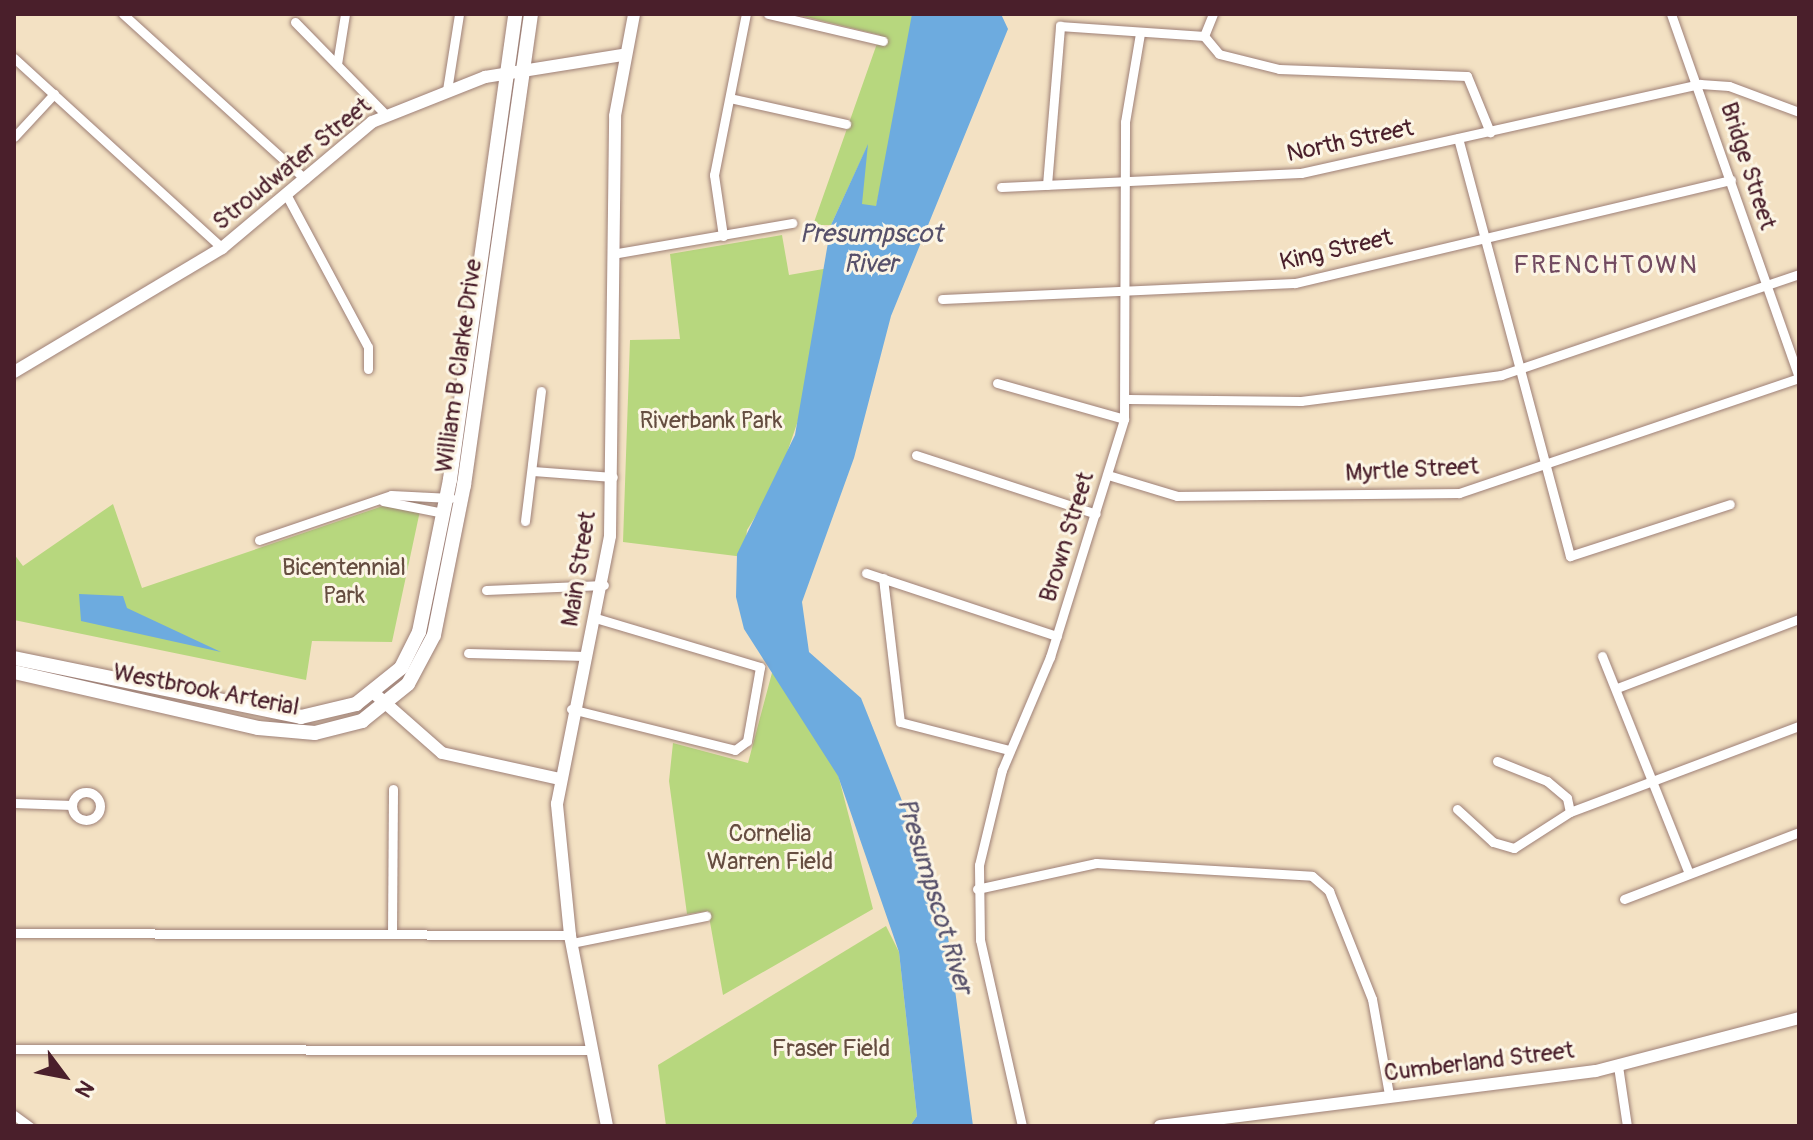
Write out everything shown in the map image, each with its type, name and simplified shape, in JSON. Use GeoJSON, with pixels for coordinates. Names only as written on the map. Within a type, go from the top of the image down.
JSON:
{"type":"FeatureCollection","features":[{"type":"Feature","properties":{"kind":"highway","name":"William B Clarke Drive"},"geometry":{"type":"LineString","coordinates":[[375,694],[401,668],[419,632],[443,513],[454,498],[515,14]]}},
{"type":"Feature","properties":{"kind":"highway","name":"William B Clarke Drive"},"geometry":{"type":"LineString","coordinates":[[385,707],[416,672],[434,635],[531,14]]}},
{"type":"Feature","properties":{"kind":"highway","name":"Westbrook Arterial"},"geometry":{"type":"LineString","coordinates":[[14,658],[301,717],[375,694]]}},
{"type":"Feature","properties":{"kind":"highway","name":"Westbrook Arterial"},"geometry":{"type":"LineString","coordinates":[[14,672],[288,732],[343,728],[385,707]]}},
{"type":"Feature","properties":{"kind":"main road","name":"Main Street"},"geometry":{"type":"LineString","coordinates":[[607,1126],[571,939],[559,779],[571,709],[604,585],[613,477],[622,55],[634,14]]}},
{"type":"Feature","properties":{"kind":"main road","name":"Stroudwater Street"},"geometry":{"type":"LineString","coordinates":[[14,372],[222,248],[386,115],[447,90],[507,71],[622,55]]}},
{"type":"Feature","properties":{"kind":"main road"},"geometry":{"type":"LineString","coordinates":[[375,694],[385,707],[442,753],[559,779]]}},
{"type":"Feature","properties":{"kind":"main road","name":"Cumberland Street"},"geometry":{"type":"LineString","coordinates":[[1160,1126],[1618,1066],[1799,1018]]}},
{"type":"Feature","properties":{"kind":"street"},"geometry":{"type":"LineString","coordinates":[[123,14],[305,179]]}},
{"type":"Feature","properties":{"kind":"street"},"geometry":{"type":"LineString","coordinates":[[337,64],[345,14]]}},
{"type":"Feature","properties":{"kind":"street"},"geometry":{"type":"LineString","coordinates":[[447,90],[458,14]]}},
{"type":"Feature","properties":{"kind":"street"},"geometry":{"type":"LineString","coordinates":[[723,236],[714,182],[746,14]]}},
{"type":"Feature","properties":{"kind":"street"},"geometry":{"type":"LineString","coordinates":[[768,14],[883,41]]}},
{"type":"Feature","properties":{"kind":"street"},"geometry":{"type":"LineString","coordinates":[[1204,36],[1213,14]]}},
{"type":"Feature","properties":{"kind":"street","name":"Bridge Street"},"geometry":{"type":"LineString","coordinates":[[1671,14],[1700,84],[1799,378]]}},
{"type":"Feature","properties":{"kind":"street"},"geometry":{"type":"LineString","coordinates":[[295,22],[386,115]]}},
{"type":"Feature","properties":{"kind":"street"},"geometry":{"type":"LineString","coordinates":[[1047,185],[1060,26],[1204,36],[1219,54],[1279,69],[1467,76],[1490,132]]}},
{"type":"Feature","properties":{"kind":"street","name":"Brown Street"},"geometry":{"type":"LineString","coordinates":[[1022,1126],[980,940],[977,889],[1009,750],[1057,636],[1108,475],[1128,399],[1123,182],[1140,33]]}},
{"type":"Feature","properties":{"kind":"street"},"geometry":{"type":"LineString","coordinates":[[14,58],[222,248]]}},
{"type":"Feature","properties":{"kind":"street"},"geometry":{"type":"LineString","coordinates":[[1700,84],[1729,86],[1799,112]]}},
{"type":"Feature","properties":{"kind":"street","name":"North Street"},"geometry":{"type":"LineString","coordinates":[[1001,187],[1301,173],[1700,84]]}},
{"type":"Feature","properties":{"kind":"street"},"geometry":{"type":"LineString","coordinates":[[14,137],[54,94]]}},
{"type":"Feature","properties":{"kind":"street"},"geometry":{"type":"LineString","coordinates":[[730,98],[846,124]]}},
{"type":"Feature","properties":{"kind":"street"},"geometry":{"type":"LineString","coordinates":[[1458,138],[1570,556],[1730,504]]}},
{"type":"Feature","properties":{"kind":"street","name":"King Street"},"geometry":{"type":"LineString","coordinates":[[942,299],[1295,283],[1731,180]]}},
{"type":"Feature","properties":{"kind":"street"},"geometry":{"type":"LineString","coordinates":[[287,196],[368,347],[368,369]]}},
{"type":"Feature","properties":{"kind":"street"},"geometry":{"type":"LineString","coordinates":[[618,253],[792,223]]}},
{"type":"Feature","properties":{"kind":"street"},"geometry":{"type":"LineString","coordinates":[[1128,399],[1315,401],[1519,371],[1799,274]]}},
{"type":"Feature","properties":{"kind":"street","name":"Myrtle Street"},"geometry":{"type":"LineString","coordinates":[[1108,475],[1158,493],[1205,498],[1459,493],[1545,468],[1799,378]]}},
{"type":"Feature","properties":{"kind":"street"},"geometry":{"type":"LineString","coordinates":[[997,383],[1124,419]]}},
{"type":"Feature","properties":{"kind":"street"},"geometry":{"type":"LineString","coordinates":[[525,521],[541,391]]}},
{"type":"Feature","properties":{"kind":"street"},"geometry":{"type":"LineString","coordinates":[[916,455],[1096,514]]}},
{"type":"Feature","properties":{"kind":"street"},"geometry":{"type":"LineString","coordinates":[[533,471],[613,477]]}},
{"type":"Feature","properties":{"kind":"street"},"geometry":{"type":"LineString","coordinates":[[259,540],[383,501],[454,498]]}},
{"type":"Feature","properties":{"kind":"street"},"geometry":{"type":"LineString","coordinates":[[383,501],[443,513]]}},
{"type":"Feature","properties":{"kind":"street"},"geometry":{"type":"LineString","coordinates":[[866,573],[1057,636]]}},
{"type":"Feature","properties":{"kind":"street"},"geometry":{"type":"LineString","coordinates":[[883,578],[900,722],[1009,750]]}},
{"type":"Feature","properties":{"kind":"street"},"geometry":{"type":"LineString","coordinates":[[486,590],[604,585]]}},
{"type":"Feature","properties":{"kind":"street"},"geometry":{"type":"LineString","coordinates":[[571,709],[742,749],[760,667],[596,618]]}},
{"type":"Feature","properties":{"kind":"street"},"geometry":{"type":"LineString","coordinates":[[1617,688],[1799,619]]}},
{"type":"Feature","properties":{"kind":"street"},"geometry":{"type":"LineString","coordinates":[[468,653],[586,656]]}},
{"type":"Feature","properties":{"kind":"street"},"geometry":{"type":"LineString","coordinates":[[1602,656],[1688,871]]}},
{"type":"Feature","properties":{"kind":"street"},"geometry":{"type":"LineString","coordinates":[[1457,809],[1493,842],[1514,848],[1529,843],[1541,825],[1570,812],[1799,726]]}},
{"type":"Feature","properties":{"kind":"street"},"geometry":{"type":"LineString","coordinates":[[1497,761],[1547,781],[1567,798],[1570,812]]}},
{"type":"Feature","properties":{"kind":"street"},"geometry":{"type":"LineString","coordinates":[[392,934],[393,789]]}},
{"type":"Feature","properties":{"kind":"street"},"geometry":{"type":"LineString","coordinates":[[14,803],[72,805]]}},
{"type":"Feature","properties":{"kind":"street"},"geometry":{"type":"LineString","coordinates":[[1624,899],[1688,871],[1799,832]]}},
{"type":"Feature","properties":{"kind":"street"},"geometry":{"type":"LineString","coordinates":[[977,889],[1096,863],[1312,876],[1329,891],[1372,999],[1389,1094]]}},
{"type":"Feature","properties":{"kind":"street"},"geometry":{"type":"LineString","coordinates":[[14,933],[392,934],[571,939],[706,916]]}},
{"type":"Feature","properties":{"kind":"street"},"geometry":{"type":"LineString","coordinates":[[14,1049],[592,1050]]}},
{"type":"Feature","properties":{"kind":"street"},"geometry":{"type":"LineString","coordinates":[[1618,1066],[1627,1126]]}},
{"type":"Feature","properties":{"kind":"street"},"geometry":{"type":"LineString","coordinates":[[14,1115],[24,1124]]}},
{"type":"Feature","properties":{"kind":"green space"},"geometry":{"type":"Polygon","coordinates":[[[794,14],[912,14],[915,25],[876,207],[861,205],[867,147],[831,225],[813,225],[880,35],[794,14]]]}},
{"type":"Feature","properties":{"kind":"green space","name":"Riverbank Park"},"geometry":{"type":"Polygon","coordinates":[[[782,235],[789,275],[829,268],[803,406],[777,482],[747,530],[744,557],[623,542],[630,340],[680,339],[670,254],[782,235]]]}},
{"type":"Feature","properties":{"kind":"green space","name":"Bicentennial Park"},"geometry":{"type":"Polygon","coordinates":[[[424,492],[392,642],[312,641],[306,680],[14,620],[14,554],[23,566],[113,504],[142,588],[424,492]]]}},
{"type":"Feature","properties":{"kind":"green space","name":"Cornelia Warren Field"},"geometry":{"type":"Polygon","coordinates":[[[773,669],[828,736],[873,909],[723,995],[708,911],[687,914],[669,781],[673,743],[748,763],[773,669]]]}},
{"type":"Feature","properties":{"kind":"green space","name":"Fraser Field"},"geometry":{"type":"Polygon","coordinates":[[[886,926],[899,952],[917,1116],[910,1126],[666,1126],[658,1065],[886,926]]]}},
{"type":"Feature","properties":{"kind":"water","name":"Presumpscot River"},"geometry":{"type":"Polygon","coordinates":[[[912,14],[1001,14],[1008,29],[891,316],[854,458],[802,602],[809,652],[861,698],[944,906],[973,1126],[910,1126],[917,1116],[899,952],[838,776],[744,629],[736,597],[737,554],[795,435],[831,225],[868,144],[862,204],[876,206],[912,14]]]}},
{"type":"Feature","properties":{"kind":"water"},"geometry":{"type":"Polygon","coordinates":[[[79,594],[123,596],[127,608],[221,652],[81,621],[79,594]]]}},
{"type":"Feature","properties":{"kind":"district","name":"FRENCHTOWN"},"geometry":{"type":"Point","coordinates":[1606,266]}}]}
